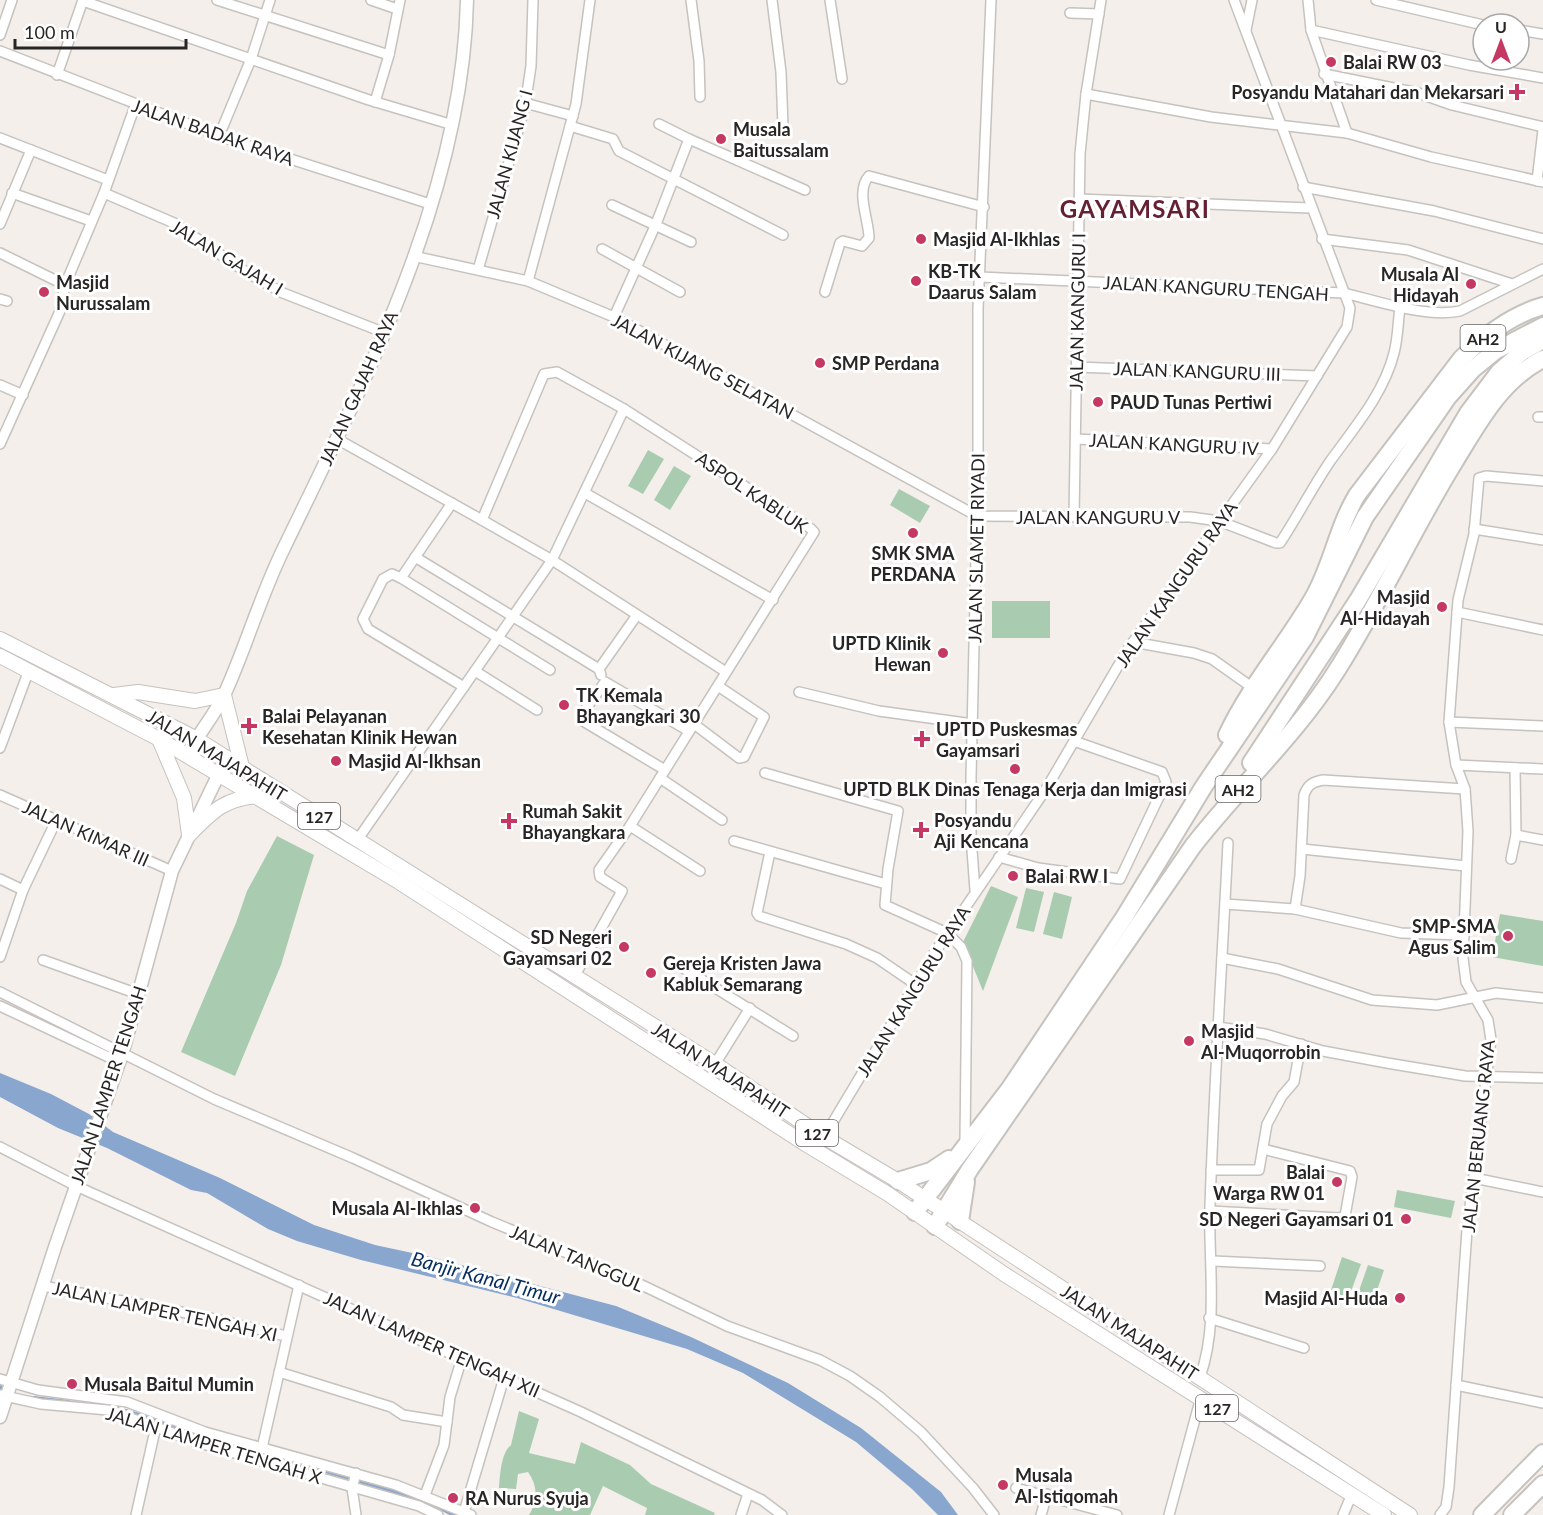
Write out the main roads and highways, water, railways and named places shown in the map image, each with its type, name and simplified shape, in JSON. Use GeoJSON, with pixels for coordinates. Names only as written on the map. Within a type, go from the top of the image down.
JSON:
{"type":"FeatureCollection","features":[{"type":"Feature","properties":{"kind":"highway","name":"AH2"},"geometry":{"type":"LineString","coordinates":[[1204,786],[1253,688],[1313,599],[1325,575],[1334,542],[1346,514],[1438,389],[1480,340],[1506,322],[1543,306]]}},
{"type":"Feature","properties":{"kind":"highway","name":"AH2"},"geometry":{"type":"LineString","coordinates":[[919,1205],[1010,1088],[1125,916],[1204,786],[1305,637],[1365,517],[1448,397],[1473,369],[1495,351],[1543,326]]}},
{"type":"Feature","properties":{"kind":"highway","name":"AH2"},"geometry":{"type":"LineString","coordinates":[[1225,805],[1291,699],[1358,600],[1468,413],[1499,372],[1522,352],[1543,340]]}},
{"type":"Feature","properties":{"kind":"highway","name":"AH2"},"geometry":{"type":"LineString","coordinates":[[935,1226],[970,1169],[1186,855],[1225,805],[1296,724],[1336,672],[1419,519],[1500,392],[1529,366],[1543,360]]}},
{"type":"Feature","properties":{"kind":"highway"},"geometry":{"type":"LineString","coordinates":[[898,1181],[931,1171],[963,1148]]}},
{"type":"Feature","properties":{"kind":"highway"},"geometry":{"type":"LineString","coordinates":[[960,1221],[964,1188],[970,1169]]}},
{"type":"Feature","properties":{"kind":"highway"},"geometry":{"type":"LineString","coordinates":[[1482,1515],[1543,1453]]}},
{"type":"Feature","properties":{"kind":"highway"},"geometry":{"type":"LineString","coordinates":[[1512,1515],[1543,1484]]}},
{"type":"Feature","properties":{"kind":"main road","name":"JALAN GAJAH RAYA"},"geometry":{"type":"LineString","coordinates":[[187,755],[195,738],[224,695],[274,568],[337,439],[385,333],[430,204],[453,124],[463,74],[467,0]]}},
{"type":"Feature","properties":{"kind":"main road","name":"JALAN MAJAPAHIT"},"geometry":{"type":"LineString","coordinates":[[0,639],[195,738],[715,1064],[824,1137],[898,1181],[935,1226],[1004,1274],[1384,1515]]}},
{"type":"Feature","properties":{"kind":"main road","name":"JALAN MAJAPAHIT"},"geometry":{"type":"LineString","coordinates":[[0,656],[159,739],[257,796],[459,919],[807,1145],[919,1205],[944,1211],[1410,1515]]}},
{"type":"Feature","properties":{"kind":"main road"},"geometry":{"type":"LineString","coordinates":[[114,696],[138,692],[195,701],[224,695],[242,767]]}},
{"type":"Feature","properties":{"kind":"main road"},"geometry":{"type":"LineString","coordinates":[[159,739],[184,798],[189,835]]}},
{"type":"Feature","properties":{"kind":"main road","name":"JALAN LAMPER TENGAH"},"geometry":{"type":"LineString","coordinates":[[0,1417],[6,1389],[121,1057],[172,871],[227,758]]}},
{"type":"Feature","properties":{"kind":"main road"},"geometry":{"type":"LineString","coordinates":[[189,835],[220,805],[238,797],[257,796]]}},
{"type":"Feature","properties":{"kind":"main road"},"geometry":{"type":"LineString","coordinates":[[459,919],[462,904]]}},
{"type":"Feature","properties":{"kind":"water","name":"Banjir Kanal Timur"},"geometry":{"type":"Polygon","coordinates":[[[0,1073],[51,1094],[89,1114],[113,1132],[220,1178],[314,1225],[375,1245],[431,1257],[616,1306],[691,1337],[788,1383],[861,1428],[941,1492],[958,1515],[938,1515],[912,1489],[856,1442],[743,1373],[687,1349],[517,1298],[361,1260],[297,1241],[268,1229],[207,1193],[191,1190],[107,1148],[58,1128],[0,1097],[0,1073]]]}},
{"type":"Feature","properties":{"kind":"waterway"},"geometry":{"type":"LineString","coordinates":[[0,1387],[8,1390]]}},
{"type":"Feature","properties":{"kind":"waterway"},"geometry":{"type":"LineString","coordinates":[[34,1398],[69,1402]]}},
{"type":"Feature","properties":{"kind":"waterway"},"geometry":{"type":"LineString","coordinates":[[109,1406],[185,1429]]}},
{"type":"Feature","properties":{"kind":"waterway"},"geometry":{"type":"LineString","coordinates":[[247,1448],[421,1499]]}},
{"type":"Feature","properties":{"kind":"waterway"},"geometry":{"type":"LineString","coordinates":[[433,1504],[454,1515]]}},
{"type":"Feature","properties":{"kind":"place","name":"Balai RW 03"},"geometry":{"type":"Point","coordinates":[1331,62]}},
{"type":"Feature","properties":{"kind":"place","name":"Posyandu Matahari dan Mekarsari"},"geometry":{"type":"Point","coordinates":[1517,92]}},
{"type":"Feature","properties":{"kind":"place","name":"Musala Baitussalam"},"geometry":{"type":"Point","coordinates":[721,139]}},
{"type":"Feature","properties":{"kind":"place","name":"Masjid Al-Ikhlas"},"geometry":{"type":"Point","coordinates":[921,239]}},
{"type":"Feature","properties":{"kind":"place","name":"KB-TK Daarus Salam"},"geometry":{"type":"Point","coordinates":[916,281]}},
{"type":"Feature","properties":{"kind":"place","name":"Musala Al Hidayah"},"geometry":{"type":"Point","coordinates":[1471,284]}},
{"type":"Feature","properties":{"kind":"place","name":"Masjid Nurussalam"},"geometry":{"type":"Point","coordinates":[44,292]}},
{"type":"Feature","properties":{"kind":"place","name":"SMP Perdana"},"geometry":{"type":"Point","coordinates":[820,363]}},
{"type":"Feature","properties":{"kind":"place","name":"PAUD Tunas Pertiwi"},"geometry":{"type":"Point","coordinates":[1098,402]}},
{"type":"Feature","properties":{"kind":"place","name":"SMK SMA PERDANA"},"geometry":{"type":"Point","coordinates":[913,533]}},
{"type":"Feature","properties":{"kind":"place","name":"Masjid Al-Hidayah"},"geometry":{"type":"Point","coordinates":[1442,607]}},
{"type":"Feature","properties":{"kind":"place","name":"UPTD Klinik Hewan"},"geometry":{"type":"Point","coordinates":[943,653]}},
{"type":"Feature","properties":{"kind":"place","name":"TK Kemala Bhayangkari 30"},"geometry":{"type":"Point","coordinates":[564,705]}},
{"type":"Feature","properties":{"kind":"place","name":"Balai Pelayanan Kesehatan Klinik Hewan"},"geometry":{"type":"Point","coordinates":[249,726]}},
{"type":"Feature","properties":{"kind":"place","name":"UPTD Puskesmas Gayamsari"},"geometry":{"type":"Point","coordinates":[922,739]}},
{"type":"Feature","properties":{"kind":"place","name":"Masjid Al-Ikhsan"},"geometry":{"type":"Point","coordinates":[336,761]}},
{"type":"Feature","properties":{"kind":"place","name":"UPTD BLK Dinas Tenaga Kerja dan Imigrasi"},"geometry":{"type":"Point","coordinates":[1015,769]}},
{"type":"Feature","properties":{"kind":"place","name":"Rumah Sakit Bhayangkara"},"geometry":{"type":"Point","coordinates":[509,821]}},
{"type":"Feature","properties":{"kind":"place","name":"Posyandu Aji Kencana"},"geometry":{"type":"Point","coordinates":[921,830]}},
{"type":"Feature","properties":{"kind":"place","name":"Balai RW I"},"geometry":{"type":"Point","coordinates":[1013,876]}},
{"type":"Feature","properties":{"kind":"place","name":"SMP-SMA Agus Salim"},"geometry":{"type":"Point","coordinates":[1508,936]}},
{"type":"Feature","properties":{"kind":"place","name":"SD Negeri Gayamsari 02"},"geometry":{"type":"Point","coordinates":[624,947]}},
{"type":"Feature","properties":{"kind":"place","name":"Gereja Kristen Jawa Kabluk Semarang"},"geometry":{"type":"Point","coordinates":[651,973]}},
{"type":"Feature","properties":{"kind":"place","name":"Masjid Al-Muqorrobin"},"geometry":{"type":"Point","coordinates":[1189,1041]}},
{"type":"Feature","properties":{"kind":"place","name":"Balai Warga RW 01"},"geometry":{"type":"Point","coordinates":[1337,1182]}},
{"type":"Feature","properties":{"kind":"place","name":"Musala Al-Ikhlas"},"geometry":{"type":"Point","coordinates":[475,1208]}},
{"type":"Feature","properties":{"kind":"place","name":"SD Negeri Gayamsari 01"},"geometry":{"type":"Point","coordinates":[1406,1219]}},
{"type":"Feature","properties":{"kind":"place","name":"Masjid Al-Huda"},"geometry":{"type":"Point","coordinates":[1400,1298]}},
{"type":"Feature","properties":{"kind":"place","name":"Musala Baitul Mumin"},"geometry":{"type":"Point","coordinates":[72,1384]}},
{"type":"Feature","properties":{"kind":"place","name":"Musala Al-Istiqomah"},"geometry":{"type":"Point","coordinates":[1003,1485]}},
{"type":"Feature","properties":{"kind":"place","name":"RA Nurus Syuja"},"geometry":{"type":"Point","coordinates":[453,1498]}},
{"type":"Feature","properties":{"kind":"district","name":"GAYAMSARI"},"geometry":{"type":"Point","coordinates":[1135,208]}}]}
